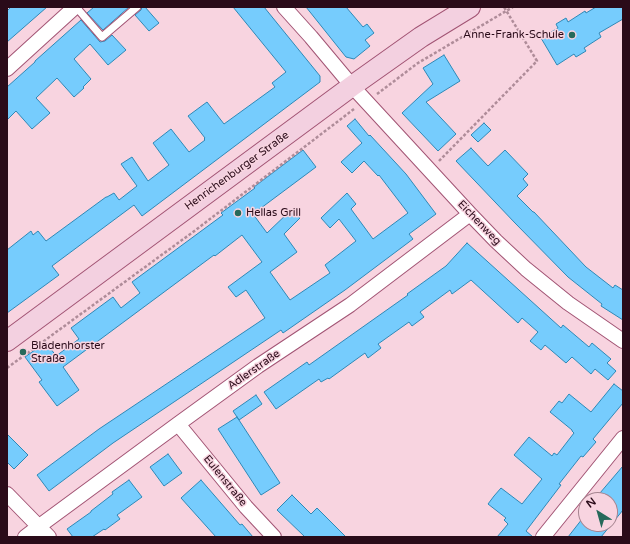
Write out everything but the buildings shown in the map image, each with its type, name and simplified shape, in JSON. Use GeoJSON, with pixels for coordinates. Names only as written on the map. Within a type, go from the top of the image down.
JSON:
{"type":"FeatureCollection","features":[{"type":"Feature","properties":{"kind":"main road","name":"Henrichenburger Straße"},"geometry":{"type":"LineString","coordinates":[[7,341],[352,86],[421,37],[470,7]]}},
{"type":"Feature","properties":{"kind":"street"},"geometry":{"type":"LineString","coordinates":[[7,69],[75,7]]}},
{"type":"Feature","properties":{"kind":"street","name":"Eichenweg"},"geometry":{"type":"LineString","coordinates":[[284,7],[352,86],[470,214],[526,269],[568,303],[623,341]]}},
{"type":"Feature","properties":{"kind":"street","name":"Adlerstraße"},"geometry":{"type":"LineString","coordinates":[[25,537],[258,366],[350,306],[470,214]]}},
{"type":"Feature","properties":{"kind":"street","name":"Eulenstraße"},"geometry":{"type":"LineString","coordinates":[[178,424],[246,507],[274,537]]}},
{"type":"Feature","properties":{"kind":"street"},"geometry":{"type":"LineString","coordinates":[[543,537],[623,438]]}},
{"type":"Feature","properties":{"kind":"street"},"geometry":{"type":"LineString","coordinates":[[7,494],[49,537]]}},
{"type":"Feature","properties":{"kind":"lane"},"geometry":{"type":"LineString","coordinates":[[75,7],[102,38],[138,7]]}},
{"type":"Feature","properties":{"kind":"path"},"geometry":{"type":"LineString","coordinates":[[430,170],[537,61],[504,7]]}},
{"type":"Feature","properties":{"kind":"path"},"geometry":{"type":"LineString","coordinates":[[7,368],[193,232],[349,112],[374,97],[418,63],[513,7]]}},
{"type":"Feature","properties":{"kind":"place","name":"Anne-Frank-Schule"},"geometry":{"type":"Point","coordinates":[572,35]}},
{"type":"Feature","properties":{"kind":"place","name":"Hellas Grill"},"geometry":{"type":"Point","coordinates":[238,213]}},
{"type":"Feature","properties":{"kind":"place","name":"Bladenhorster Straße"},"geometry":{"type":"Point","coordinates":[23,352]}}]}
